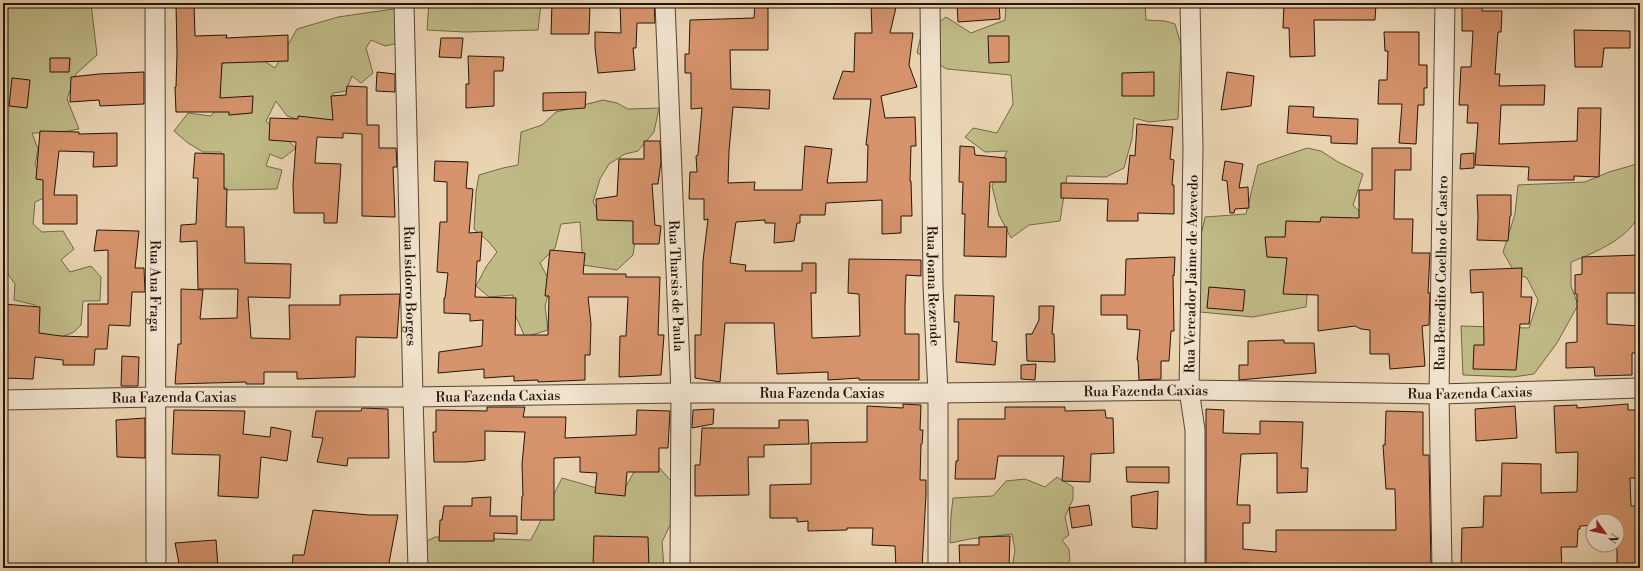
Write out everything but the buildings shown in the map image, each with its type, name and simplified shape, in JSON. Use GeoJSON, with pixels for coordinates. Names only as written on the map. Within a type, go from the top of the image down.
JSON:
{"type":"FeatureCollection","features":[{"type":"Feature","properties":{"kind":"street","name":"Rua Ana Fraga"},"geometry":{"type":"LineString","coordinates":[[155,3],[156,568]]}},
{"type":"Feature","properties":{"kind":"street","name":"Rua Isidoro Borges"},"geometry":{"type":"LineString","coordinates":[[404,3],[412,397],[418,568]]}},
{"type":"Feature","properties":{"kind":"street","name":"Rua Tharsis de Paula"},"geometry":{"type":"LineString","coordinates":[[666,3],[681,393],[680,568]]}},
{"type":"Feature","properties":{"kind":"street","name":"Rua Joana Rezende"},"geometry":{"type":"LineString","coordinates":[[930,3],[932,286],[938,393],[938,568]]}},
{"type":"Feature","properties":{"kind":"street","name":"Rua Vereador Jaime de Azevedo"},"geometry":{"type":"LineString","coordinates":[[1190,3],[1193,148],[1189,390],[1196,430],[1195,568]]}},
{"type":"Feature","properties":{"kind":"street","name":"Rua Benedito Coelho de Castro"},"geometry":{"type":"LineString","coordinates":[[1442,568],[1439,394],[1445,3]]}},
{"type":"Feature","properties":{"kind":"street","name":"Rua Fazenda Caxias"},"geometry":{"type":"LineString","coordinates":[[3,400],[156,397],[412,397],[681,393],[938,393],[1189,390],[1439,394],[1640,388]]}},
{"type":"Feature","properties":{"kind":"shaded area"},"geometry":{"type":"Polygon","coordinates":[[[19,3],[91,3],[97,55],[76,74],[67,99],[79,129],[56,133],[32,133],[38,149],[35,165],[43,173],[48,196],[35,202],[33,224],[42,232],[63,231],[74,249],[61,260],[70,272],[91,266],[101,277],[100,301],[83,301],[81,325],[74,332],[54,340],[36,338],[35,305],[14,300],[15,284],[8,274],[3,273],[3,8],[19,3]]]}},
{"type":"Feature","properties":{"kind":"shaded area"},"geometry":{"type":"Polygon","coordinates":[[[429,3],[541,3],[538,30],[465,32],[427,30],[429,3]]]}},
{"type":"Feature","properties":{"kind":"shaded area"},"geometry":{"type":"Polygon","coordinates":[[[1006,3],[1145,3],[1146,20],[1165,21],[1175,24],[1181,45],[1178,119],[1149,122],[1134,118],[1132,139],[1124,168],[1106,177],[1067,176],[1060,221],[1029,225],[1011,238],[999,215],[992,186],[1007,151],[985,152],[965,137],[973,128],[997,133],[1013,104],[1011,75],[947,69],[917,53],[921,35],[946,17],[971,33],[1005,20],[1006,3]]]}},
{"type":"Feature","properties":{"kind":"shaded area"},"geometry":{"type":"Polygon","coordinates":[[[393,9],[409,20],[409,41],[385,46],[371,40],[366,48],[373,73],[361,83],[352,76],[346,91],[333,93],[334,115],[325,137],[313,132],[309,123],[287,116],[276,101],[266,121],[296,148],[282,159],[270,154],[266,166],[282,170],[277,189],[228,190],[219,183],[221,152],[203,152],[188,143],[174,131],[188,113],[211,116],[221,104],[218,70],[232,52],[255,55],[275,68],[297,29],[338,17],[393,9]]]}},
{"type":"Feature","properties":{"kind":"shaded area"},"geometry":{"type":"Polygon","coordinates":[[[603,100],[617,103],[628,109],[659,108],[654,132],[638,151],[625,154],[609,164],[600,179],[593,202],[600,214],[633,213],[637,227],[633,255],[617,270],[583,265],[580,222],[561,224],[555,248],[540,263],[551,284],[545,306],[548,330],[525,337],[512,308],[513,295],[489,297],[476,286],[486,267],[497,252],[489,242],[474,229],[476,192],[479,175],[518,165],[521,132],[542,125],[556,112],[603,100]]]}},
{"type":"Feature","properties":{"kind":"shaded area"},"geometry":{"type":"Polygon","coordinates":[[[1307,148],[1321,151],[1338,162],[1363,174],[1353,205],[1366,218],[1311,255],[1306,307],[1253,317],[1200,312],[1200,240],[1205,217],[1246,214],[1258,165],[1307,148]]]}},
{"type":"Feature","properties":{"kind":"shaded area"},"geometry":{"type":"Polygon","coordinates":[[[1637,164],[1640,170],[1641,201],[1640,210],[1636,220],[1622,236],[1612,243],[1571,262],[1571,286],[1578,305],[1557,343],[1534,374],[1513,377],[1463,375],[1461,326],[1529,328],[1538,300],[1527,278],[1515,273],[1503,252],[1515,214],[1518,185],[1585,182],[1609,172],[1637,164]]]}},
{"type":"Feature","properties":{"kind":"shaded area"},"geometry":{"type":"Polygon","coordinates":[[[657,465],[671,481],[673,519],[662,542],[664,568],[424,568],[423,543],[435,537],[531,540],[562,478],[621,495],[634,472],[657,465]]]}},
{"type":"Feature","properties":{"kind":"shaded area"},"geometry":{"type":"Polygon","coordinates":[[[1057,477],[1073,487],[1073,499],[1065,517],[1069,535],[1062,540],[1069,549],[1070,561],[1062,568],[1012,568],[1015,550],[1012,534],[950,543],[953,498],[993,496],[1006,481],[1025,479],[1045,487],[1057,477]]]}}]}
